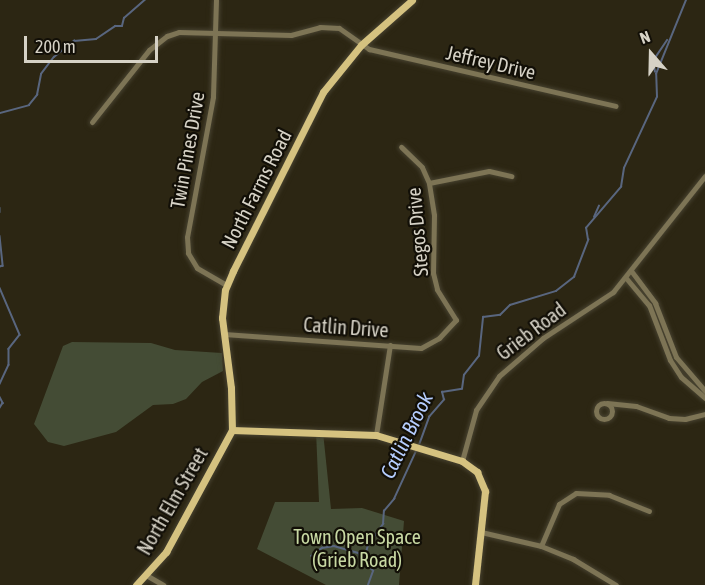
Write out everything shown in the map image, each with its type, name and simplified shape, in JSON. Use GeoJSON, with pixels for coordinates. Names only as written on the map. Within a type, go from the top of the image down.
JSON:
{"type":"FeatureCollection","features":[{"type":"Feature","properties":{"kind":"main road","name":"North Farms Road"},"geometry":{"type":"LineString","coordinates":[[232,430],[231,388],[224,334],[227,285],[322,92],[361,45],[412,0]]}},
{"type":"Feature","properties":{"kind":"main road"},"geometry":{"type":"LineString","coordinates":[[232,430],[376,435],[462,460],[477,472],[485,491],[475,585]]}},
{"type":"Feature","properties":{"kind":"main road","name":"North Elm Street"},"geometry":{"type":"LineString","coordinates":[[136,585],[166,552],[232,430]]}},
{"type":"Feature","properties":{"kind":"street","name":"Twin Pines Drive"},"geometry":{"type":"LineString","coordinates":[[216,0],[213,97],[187,237],[188,253],[197,268],[227,285]]}},
{"type":"Feature","properties":{"kind":"street","name":"Jeffrey Drive"},"geometry":{"type":"LineString","coordinates":[[92,122],[161,39],[179,32],[291,35],[331,27],[352,36],[361,45],[616,106]]}},
{"type":"Feature","properties":{"kind":"street","name":"Stegos Drive"},"geometry":{"type":"LineString","coordinates":[[401,147],[422,167],[429,183],[434,215],[433,273],[437,289],[456,320]]}},
{"type":"Feature","properties":{"kind":"street"},"geometry":{"type":"LineString","coordinates":[[429,183],[489,171],[511,176]]}},
{"type":"Feature","properties":{"kind":"street","name":"Grieb Road"},"geometry":{"type":"LineString","coordinates":[[462,460],[476,410],[499,376],[522,354],[597,304],[626,278],[705,176]]}},
{"type":"Feature","properties":{"kind":"street"},"geometry":{"type":"LineString","coordinates":[[632,272],[656,303],[676,357],[705,391]]}},
{"type":"Feature","properties":{"kind":"street"},"geometry":{"type":"LineString","coordinates":[[626,278],[649,306],[670,360],[681,377],[705,398]]}},
{"type":"Feature","properties":{"kind":"street","name":"Catlin Drive"},"geometry":{"type":"LineString","coordinates":[[224,334],[390,345],[430,345],[456,320]]}},
{"type":"Feature","properties":{"kind":"street"},"geometry":{"type":"LineString","coordinates":[[376,435],[390,345]]}},
{"type":"Feature","properties":{"kind":"street"},"geometry":{"type":"LineString","coordinates":[[607,403],[636,406],[669,418],[685,419],[705,414]]}},
{"type":"Feature","properties":{"kind":"street"},"geometry":{"type":"LineString","coordinates":[[541,546],[559,504],[576,494],[609,495],[649,511]]}},
{"type":"Feature","properties":{"kind":"street"},"geometry":{"type":"LineString","coordinates":[[481,532],[541,546],[573,559],[616,585]]}},
{"type":"Feature","properties":{"kind":"street"},"geometry":{"type":"LineString","coordinates":[[146,575],[163,585]]}},
{"type":"Feature","properties":{"kind":"green space"},"geometry":{"type":"Polygon","coordinates":[[[72,342],[151,343],[175,350],[222,353],[223,371],[202,382],[186,399],[173,404],[153,405],[116,432],[64,446],[48,442],[34,424],[63,346],[72,342]]]}},
{"type":"Feature","properties":{"kind":"green space","name":"Town Open Space (Grieb Road)"},"geometry":{"type":"Polygon","coordinates":[[[316,431],[323,432],[331,509],[362,508],[404,521],[399,585],[326,585],[257,549],[275,502],[319,502],[316,431]]]}},
{"type":"Feature","properties":{"kind":"waterway"},"geometry":{"type":"LineString","coordinates":[[0,113],[29,105],[37,95],[41,74],[54,57],[74,41],[96,39],[115,26],[122,26],[124,18],[145,0]]}},
{"type":"Feature","properties":{"kind":"waterway","name":"Catlin Brook"},"geometry":{"type":"LineString","coordinates":[[419,445],[429,417],[444,400],[442,392],[462,389],[464,375],[479,356],[483,317],[500,315],[510,305],[556,291],[574,277],[588,240],[586,228],[621,187],[624,168],[657,97],[656,74],[686,0]]}},
{"type":"Feature","properties":{"kind":"waterway"},"geometry":{"type":"LineString","coordinates":[[655,72],[653,61],[667,40]]}},
{"type":"Feature","properties":{"kind":"waterway","name":"Catlin Brook"},"geometry":{"type":"LineString","coordinates":[[594,217],[599,206]]}},
{"type":"Feature","properties":{"kind":"waterway"},"geometry":{"type":"LineString","coordinates":[[0,236],[3,266],[0,267]]}},
{"type":"Feature","properties":{"kind":"waterway"},"geometry":{"type":"LineString","coordinates":[[0,288],[20,335],[9,349],[9,365],[0,384]]}},
{"type":"Feature","properties":{"kind":"waterway"},"geometry":{"type":"LineString","coordinates":[[0,397],[3,403],[0,408]]}},
{"type":"Feature","properties":{"kind":"waterway","name":"Catlin Brook"},"geometry":{"type":"LineString","coordinates":[[368,585],[373,571],[364,562],[368,545],[383,524],[384,511],[394,499],[417,449]]}},
{"type":"Feature","properties":{"kind":"waterway"},"geometry":{"type":"LineString","coordinates":[[311,556],[322,548],[334,546],[359,553],[363,562]]}}]}
